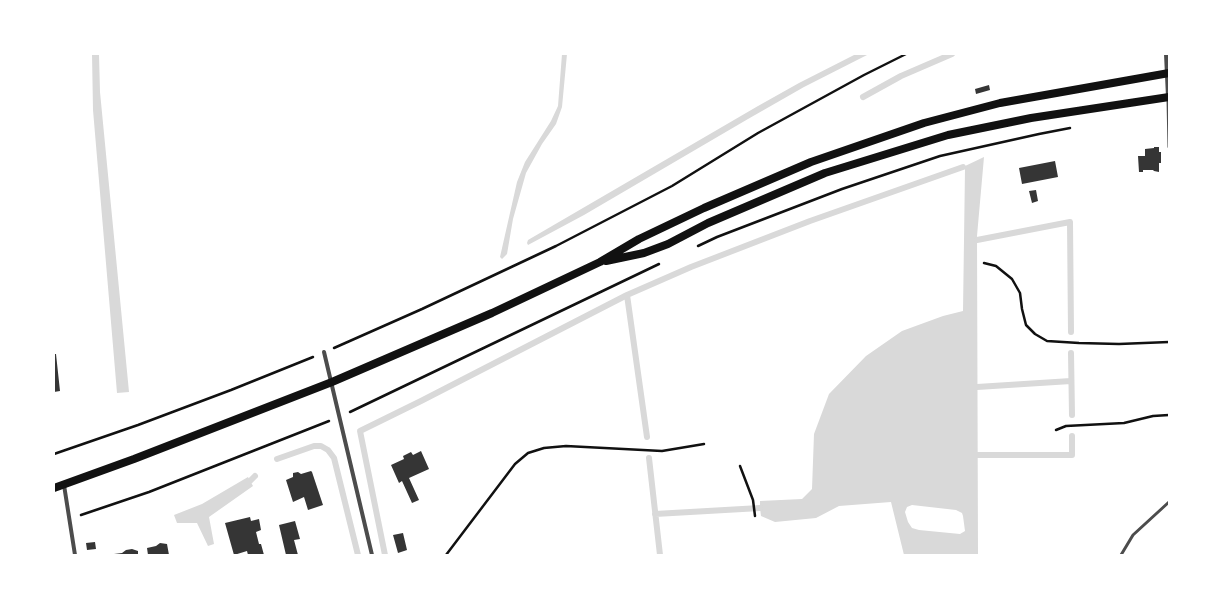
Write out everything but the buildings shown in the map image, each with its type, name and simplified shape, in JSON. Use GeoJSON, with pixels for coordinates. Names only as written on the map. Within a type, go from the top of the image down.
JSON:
{"type":"FeatureCollection","features":[{"type":"Feature","properties":{"kind":"main road"},"geometry":{"type":"LineString","coordinates":[[54,488],[134,459],[332,382],[492,313],[600,262],[639,239],[704,208],[811,162],[924,123],[1000,103],[1169,73]]}},
{"type":"Feature","properties":{"kind":"main road"},"geometry":{"type":"LineString","coordinates":[[600,262],[644,253],[668,244],[708,223],[825,172],[948,134],[1031,118],[1168,97]]}},
{"type":"Feature","properties":{"kind":"street"},"geometry":{"type":"LineString","coordinates":[[1166,54],[1169,73],[1168,97]]}},
{"type":"Feature","properties":{"kind":"street"},"geometry":{"type":"LineString","coordinates":[[324,352],[372,555]]}},
{"type":"Feature","properties":{"kind":"street"},"geometry":{"type":"LineString","coordinates":[[64,485],[75,555]]}},
{"type":"Feature","properties":{"kind":"lane"},"geometry":{"type":"LineString","coordinates":[[1168,97],[1169,147]]}},
{"type":"Feature","properties":{"kind":"lane"},"geometry":{"type":"LineString","coordinates":[[1121,555],[1133,535],[1169,502]]}},
{"type":"Feature","properties":{"kind":"path"},"geometry":{"type":"LineString","coordinates":[[54,454],[231,390],[422,310],[556,246],[672,186],[758,133],[864,75],[906,54]]}},
{"type":"Feature","properties":{"kind":"path"},"geometry":{"type":"LineString","coordinates":[[697,247],[717,237],[842,189],[940,156],[1077,127]]}},
{"type":"Feature","properties":{"kind":"path"},"geometry":{"type":"LineString","coordinates":[[984,262],[996,266],[1012,280],[1020,293],[1026,325],[1035,334],[1048,341],[1119,344],[1169,342]]}},
{"type":"Feature","properties":{"kind":"path"},"geometry":{"type":"LineString","coordinates":[[70,519],[149,492],[340,417],[663,263]]}},
{"type":"Feature","properties":{"kind":"path"},"geometry":{"type":"LineString","coordinates":[[1056,430],[1066,426],[1124,423],[1152,416],[1169,415]]}},
{"type":"Feature","properties":{"kind":"path"},"geometry":{"type":"LineString","coordinates":[[446,555],[515,464],[528,453],[544,448],[566,446],[662,451],[704,444]]}},
{"type":"Feature","properties":{"kind":"path"},"geometry":{"type":"LineString","coordinates":[[740,466],[753,500],[754,516]]}},
{"type":"Feature","properties":{"kind":"shaded area"},"geometry":{"type":"Polygon","coordinates":[[[92,54],[99,54],[100,92],[129,392],[117,393],[93,110],[92,54]]]}},
{"type":"Feature","properties":{"kind":"shaded area"},"geometry":{"type":"Polygon","coordinates":[[[562,54],[567,54],[562,107],[556,124],[542,144],[526,173],[513,219],[507,254],[502,259],[500,257],[517,182],[525,162],[551,121],[558,106],[562,54]]]}},
{"type":"Feature","properties":{"kind":"shaded area"},"geometry":{"type":"Polygon","coordinates":[[[856,54],[869,54],[804,87],[584,215],[528,245],[528,240],[758,106],[856,54]]]}},
{"type":"Feature","properties":{"kind":"shaded area"},"geometry":{"type":"Polygon","coordinates":[[[984,157],[977,236],[978,555],[904,555],[891,502],[839,506],[816,518],[775,522],[761,516],[760,501],[802,499],[812,489],[814,434],[829,394],[866,356],[902,331],[943,316],[963,311],[965,169],[963,167],[984,157]],[[912,505],[907,507],[905,512],[908,522],[912,528],[960,534],[965,531],[963,516],[962,513],[956,510],[912,505]]]}},
{"type":"Feature","properties":{"kind":"shaded area"},"geometry":{"type":"Polygon","coordinates":[[[248,477],[253,486],[209,517],[214,544],[208,546],[197,523],[177,523],[174,515],[202,504],[248,477]]]}},
{"type":"Feature","properties":{"kind":"waterway"},"geometry":{"type":"LineString","coordinates":[[863,97],[901,76],[952,54]]}},
{"type":"Feature","properties":{"kind":"waterway"},"geometry":{"type":"LineString","coordinates":[[627,295],[691,267],[810,221],[963,167]]}},
{"type":"Feature","properties":{"kind":"waterway"},"geometry":{"type":"LineString","coordinates":[[977,240],[1070,222],[1071,332]]}},
{"type":"Feature","properties":{"kind":"waterway"},"geometry":{"type":"LineString","coordinates":[[385,555],[360,431],[627,295],[647,437]]}},
{"type":"Feature","properties":{"kind":"waterway"},"geometry":{"type":"LineString","coordinates":[[1071,353],[1072,415]]}},
{"type":"Feature","properties":{"kind":"waterway"},"geometry":{"type":"LineString","coordinates":[[977,387],[1071,381]]}},
{"type":"Feature","properties":{"kind":"waterway"},"geometry":{"type":"LineString","coordinates":[[978,455],[1072,455],[1072,436]]}},
{"type":"Feature","properties":{"kind":"waterway"},"geometry":{"type":"LineString","coordinates":[[277,459],[314,446],[321,446],[328,450],[334,458],[358,555]]}},
{"type":"Feature","properties":{"kind":"waterway"},"geometry":{"type":"LineString","coordinates":[[649,458],[660,555]]}},
{"type":"Feature","properties":{"kind":"waterway"},"geometry":{"type":"LineString","coordinates":[[250,481],[255,476]]}},
{"type":"Feature","properties":{"kind":"waterway"},"geometry":{"type":"LineString","coordinates":[[655,514],[760,508]]}}]}
